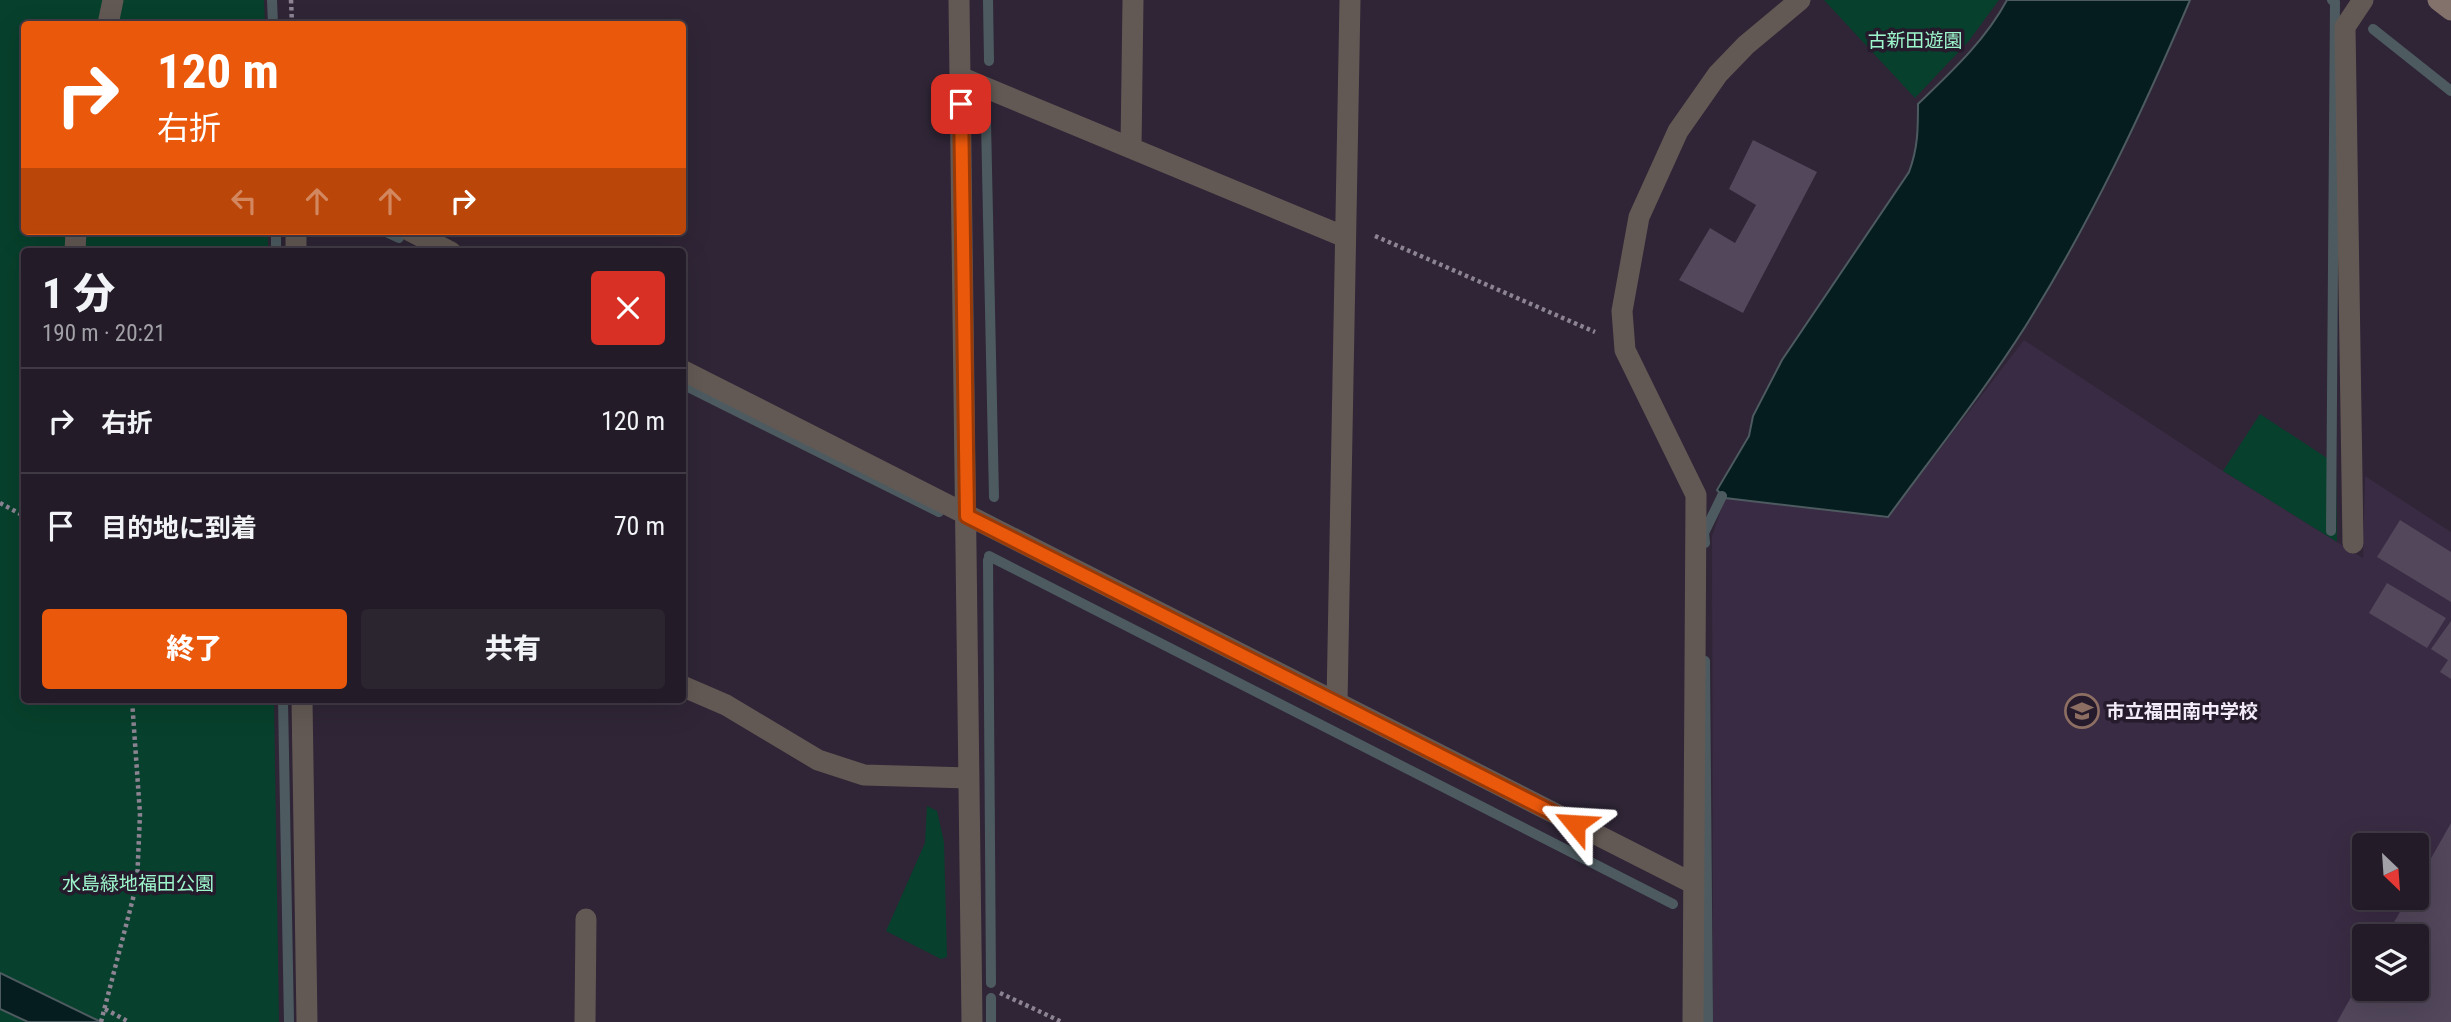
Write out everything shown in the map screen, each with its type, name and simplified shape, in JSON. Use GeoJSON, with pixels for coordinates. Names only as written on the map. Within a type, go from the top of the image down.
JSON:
{"type":"FeatureCollection","features":[{"type":"Feature","properties":{"kind":"main road"},"geometry":{"type":"LineString","coordinates":[[2438,0],[2451,10]]}},
{"type":"Feature","properties":{"kind":"street"},"geometry":{"type":"LineString","coordinates":[[109,21],[113,0]]}},
{"type":"Feature","properties":{"kind":"street"},"geometry":{"type":"LineString","coordinates":[[959,0],[972,1022]]}},
{"type":"Feature","properties":{"kind":"street"},"geometry":{"type":"LineString","coordinates":[[1132,148],[1133,0]]}},
{"type":"Feature","properties":{"kind":"street"},"geometry":{"type":"LineString","coordinates":[[1337,703],[1350,0]]}},
{"type":"Feature","properties":{"kind":"street"},"geometry":{"type":"LineString","coordinates":[[1693,1022],[1696,495],[1624,344],[1622,311],[1639,217],[1678,131],[1718,74],[1746,45],[1800,0]]}},
{"type":"Feature","properties":{"kind":"street"},"geometry":{"type":"LineString","coordinates":[[2353,543],[2345,27],[2363,0]]}},
{"type":"Feature","properties":{"kind":"street"},"geometry":{"type":"LineString","coordinates":[[960,77],[1132,148],[1345,230]]}},
{"type":"Feature","properties":{"kind":"street"},"geometry":{"type":"LineString","coordinates":[[418,235],[443,248]]}},
{"type":"Feature","properties":{"kind":"street"},"geometry":{"type":"LineString","coordinates":[[686,372],[1694,884]]}},
{"type":"Feature","properties":{"kind":"street"},"geometry":{"type":"LineString","coordinates":[[686,687],[726,705],[818,760],[864,775],[969,778]]}},
{"type":"Feature","properties":{"kind":"street"},"geometry":{"type":"LineString","coordinates":[[302,703],[307,1022]]}},
{"type":"Feature","properties":{"kind":"street"},"geometry":{"type":"LineString","coordinates":[[586,919],[586,1022]]}},
{"type":"Feature","properties":{"kind":"path"},"geometry":{"type":"LineString","coordinates":[[291,0],[292,21]]}},
{"type":"Feature","properties":{"kind":"path"},"geometry":{"type":"LineString","coordinates":[[1345,230],[1624,344]]}},
{"type":"Feature","properties":{"kind":"path"},"geometry":{"type":"LineString","coordinates":[[0,503],[21,514]]}},
{"type":"Feature","properties":{"kind":"path"},"geometry":{"type":"LineString","coordinates":[[101,1022],[137,883],[140,814],[132,703]]}},
{"type":"Feature","properties":{"kind":"path"},"geometry":{"type":"LineString","coordinates":[[971,990],[1003,993],[1062,1022]]}},
{"type":"Feature","properties":{"kind":"path"},"geometry":{"type":"LineString","coordinates":[[104,1009],[129,1022]]}},
{"type":"Feature","properties":{"kind":"shaded area"},"geometry":{"type":"Polygon","coordinates":[[[2007,0],[2190,0],[2114,167],[2049,288],[1992,376],[1888,517],[1725,498],[1717,490],[1749,436],[1753,416],[1782,360],[1909,172],[1916,147],[1918,104],[1978,42],[2007,0]]]}},
{"type":"Feature","properties":{"kind":"shaded area","name":"市立福田南中学校"},"geometry":{"type":"Polygon","coordinates":[[[2024,340],[2223,471],[2363,558],[2365,476],[2451,532],[2451,1022],[1713,1022],[1712,536],[1725,498],[1888,517],[2024,340]]]}},
{"type":"Feature","properties":{"kind":"shaded area"},"geometry":{"type":"Polygon","coordinates":[[[0,973],[101,1022],[28,1022],[0,1009],[0,973]]]}},
{"type":"Feature","properties":{"kind":"green space","name":"水島緑地福田公園"},"geometry":{"type":"Polygon","coordinates":[[[0,0],[264,0],[265,21],[21,21],[21,235],[268,235],[268,248],[21,248],[21,703],[274,703],[279,1022],[0,1022],[0,0]]]}},
{"type":"Feature","properties":{"kind":"green space","name":"古新田遊園"},"geometry":{"type":"Polygon","coordinates":[[[1824,0],[1999,0],[1968,42],[1915,98],[1824,0]]]}},
{"type":"Feature","properties":{"kind":"green space"},"geometry":{"type":"Polygon","coordinates":[[[2260,414],[2336,464],[2337,542],[2223,471],[2260,414]]]}},
{"type":"Feature","properties":{"kind":"green space"},"geometry":{"type":"Polygon","coordinates":[[[927,806],[937,811],[944,842],[947,957],[941,959],[886,931],[925,843],[927,806]]]}},
{"type":"Feature","properties":{"kind":"building"},"geometry":{"type":"Polygon","coordinates":[[[1753,140],[1817,172],[1743,313],[1679,280],[1710,228],[1735,243],[1756,205],[1729,189],[1753,140]]]}},
{"type":"Feature","properties":{"kind":"building"},"geometry":{"type":"Polygon","coordinates":[[[2400,520],[2451,552],[2451,602],[2377,557],[2400,520]]]}},
{"type":"Feature","properties":{"kind":"building"},"geometry":{"type":"Polygon","coordinates":[[[2387,583],[2446,618],[2427,648],[2369,613],[2387,583]]]}},
{"type":"Feature","properties":{"kind":"building"},"geometry":{"type":"Polygon","coordinates":[[[2451,621],[2451,679],[2440,672],[2448,660],[2431,649],[2451,621]]]}},
{"type":"Feature","properties":{"kind":"building"},"geometry":{"type":"Polygon","coordinates":[[[2451,823],[2451,1022],[2337,1022],[2352,995],[2352,1001],[2429,1001],[2429,924],[2393,924],[2401,910],[2429,910],[2429,862],[2451,823]]]}},
{"type":"Feature","properties":{"kind":"waterway"},"geometry":{"type":"LineString","coordinates":[[272,0],[273,21]]}},
{"type":"Feature","properties":{"kind":"waterway"},"geometry":{"type":"LineString","coordinates":[[988,0],[989,61]]}},
{"type":"Feature","properties":{"kind":"waterway"},"geometry":{"type":"LineString","coordinates":[[2331,531],[2335,2],[2332,0]]}},
{"type":"Feature","properties":{"kind":"waterway"},"geometry":{"type":"LineString","coordinates":[[2373,29],[2451,91]]}},
{"type":"Feature","properties":{"kind":"waterway"},"geometry":{"type":"LineString","coordinates":[[986,122],[994,497]]}},
{"type":"Feature","properties":{"kind":"waterway"},"geometry":{"type":"LineString","coordinates":[[276,235],[276,248]]}},
{"type":"Feature","properties":{"kind":"waterway"},"geometry":{"type":"LineString","coordinates":[[393,235],[399,238]]}},
{"type":"Feature","properties":{"kind":"waterway"},"geometry":{"type":"LineString","coordinates":[[686,386],[939,512]]}},
{"type":"Feature","properties":{"kind":"waterway"},"geometry":{"type":"LineString","coordinates":[[1705,543],[1704,533],[1722,496]]}},
{"type":"Feature","properties":{"kind":"waterway"},"geometry":{"type":"LineString","coordinates":[[989,556],[1673,904]]}},
{"type":"Feature","properties":{"kind":"waterway"},"geometry":{"type":"LineString","coordinates":[[988,560],[991,983]]}},
{"type":"Feature","properties":{"kind":"waterway"},"geometry":{"type":"LineString","coordinates":[[1705,661],[1708,1022]]}},
{"type":"Feature","properties":{"kind":"waterway"},"geometry":{"type":"LineString","coordinates":[[283,703],[289,1022]]}},
{"type":"Feature","properties":{"kind":"waterway"},"geometry":{"type":"LineString","coordinates":[[991,998],[991,1022]]}},
{"type":"Feature","properties":{"kind":"place","name":"市立福田南中学校"},"geometry":{"type":"Point","coordinates":[2082,711]}},
{"type":"Feature","properties":{"kind":"route"},"geometry":{"type":"LineString","coordinates":[[961,104],[967,516],[1575,824]]}}]}
